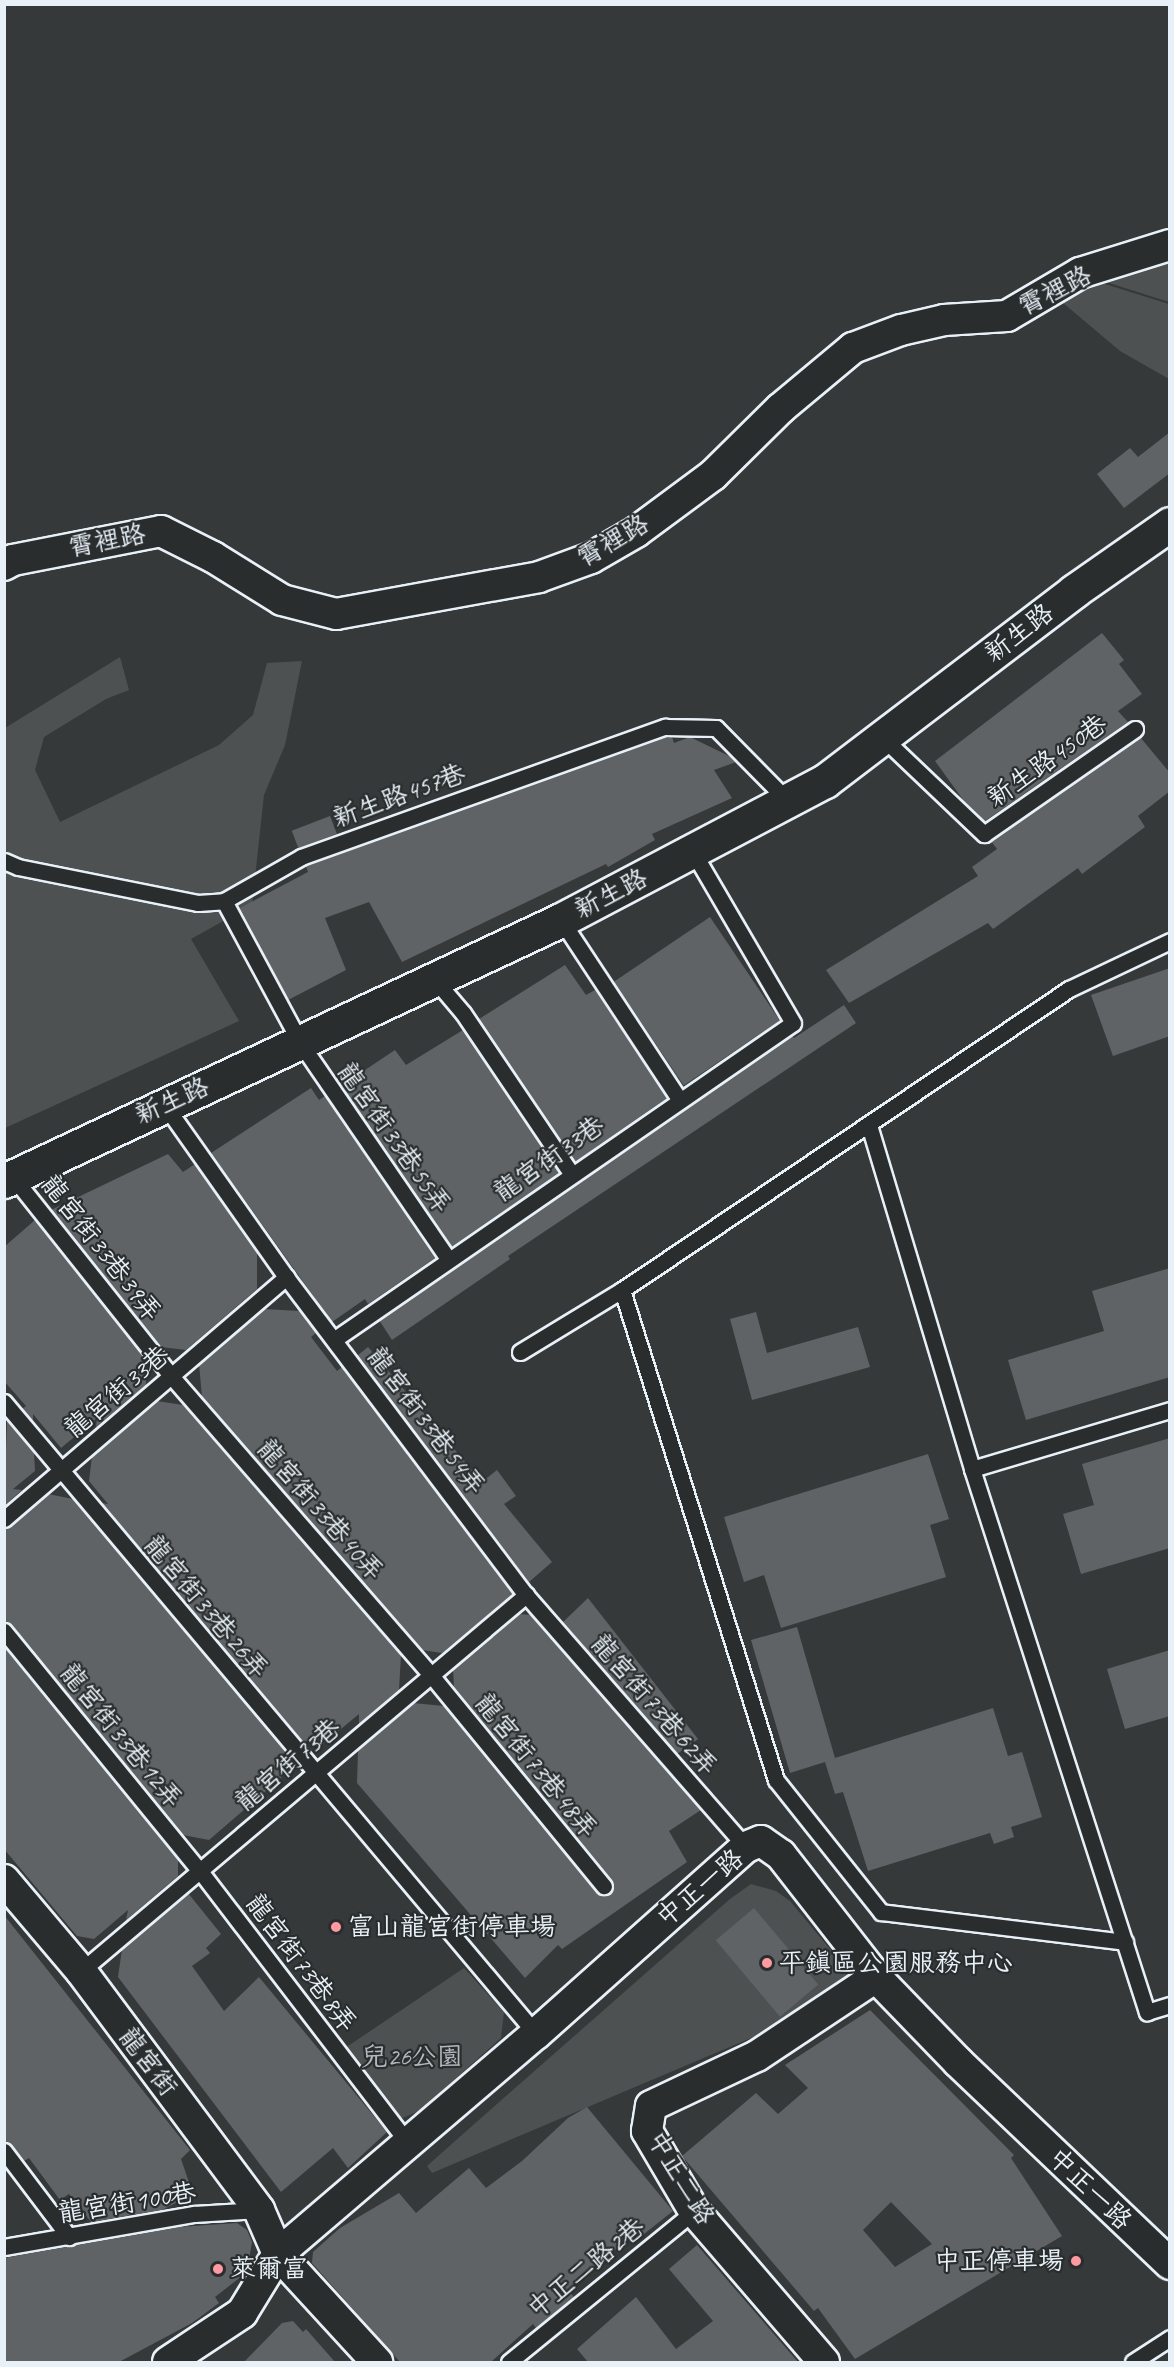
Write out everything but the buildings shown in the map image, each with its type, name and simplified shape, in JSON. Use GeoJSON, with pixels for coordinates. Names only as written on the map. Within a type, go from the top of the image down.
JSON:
{"type":"FeatureCollection","features":[{"type":"Feature","properties":{"kind":"street","name":"霄裡路"},"geometry":{"type":"LineString","coordinates":[[4,565],[13,560],[161,531],[213,557],[282,600],[336,614],[539,577],[591,558],[636,532],[713,474],[781,408],[854,348],[901,330],[944,320],[1007,316],[1080,273],[1170,245]]}},
{"type":"Feature","properties":{"kind":"street","name":"新生路"},"geometry":{"type":"LineString","coordinates":[[9,1179],[164,1104],[301,1044],[561,920],[825,781],[1170,524]]}},
{"type":"Feature","properties":{"kind":"street","name":"中正一路"},"geometry":{"type":"LineString","coordinates":[[168,2362],[242,2313],[278,2254],[536,2034],[746,1847],[761,1841],[781,1854],[876,1977],[958,2062],[1170,2264]]}},
{"type":"Feature","properties":{"kind":"street","name":"龍宮街"},"geometry":{"type":"LineString","coordinates":[[4,1880],[81,1971],[259,2210],[278,2254],[377,2362]]}},
{"type":"Feature","properties":{"kind":"street","name":"中正二路"},"geometry":{"type":"LineString","coordinates":[[824,2362],[694,2211],[647,2131],[651,2106],[757,2056],[876,1977]]}},
{"type":"Feature","properties":{"kind":"lane","name":"新生路457巷"},"geometry":{"type":"LineString","coordinates":[[4,861],[18,867],[198,903],[224,901],[301,857],[665,727],[716,728],[787,800]]}},
{"type":"Feature","properties":{"kind":"lane","name":"新生路450巷"},"geometry":{"type":"LineString","coordinates":[[882,737],[984,834],[1135,729]]}},
{"type":"Feature","properties":{"kind":"lane","name":"龍宮街33巷"},"geometry":{"type":"LineString","coordinates":[[335,1339],[571,1173],[793,1023],[693,852]]}},
{"type":"Feature","properties":{"kind":"lane","name":"龍宮街33巷55弄"},"geometry":{"type":"LineString","coordinates":[[224,901],[301,1044],[448,1259]]}},
{"type":"Feature","properties":{"kind":"lane"},"geometry":{"type":"LineString","coordinates":[[561,920],[680,1099]]}},
{"type":"Feature","properties":{"kind":"lane"},"geometry":{"type":"LineString","coordinates":[[520,1352],[622,1290],[1069,988],[1170,941]]}},
{"type":"Feature","properties":{"kind":"lane"},"geometry":{"type":"LineString","coordinates":[[435,980],[463,1013],[571,1173]]}},
{"type":"Feature","properties":{"kind":"lane","name":"龍宮街33巷54弄"},"geometry":{"type":"LineString","coordinates":[[164,1104],[286,1277],[526,1595]]}},
{"type":"Feature","properties":{"kind":"lane"},"geometry":{"type":"LineString","coordinates":[[869,1125],[972,1469],[1147,2012],[1170,2005]]}},
{"type":"Feature","properties":{"kind":"lane","name":"龍宮街33巷39弄"},"geometry":{"type":"LineString","coordinates":[[9,1179],[172,1377]]}},
{"type":"Feature","properties":{"kind":"lane","name":"龍宮街33巷"},"geometry":{"type":"LineString","coordinates":[[4,1520],[286,1277]]}},
{"type":"Feature","properties":{"kind":"lane"},"geometry":{"type":"LineString","coordinates":[[622,1290],[776,1780],[881,1912],[1125,1942]]}},
{"type":"Feature","properties":{"kind":"lane","name":"龍宮街33巷40弄"},"geometry":{"type":"LineString","coordinates":[[172,1377],[431,1676]]}},
{"type":"Feature","properties":{"kind":"lane","name":"龍宮街33巷26弄"},"geometry":{"type":"LineString","coordinates":[[4,1402],[314,1775],[536,2034]]}},
{"type":"Feature","properties":{"kind":"lane"},"geometry":{"type":"LineString","coordinates":[[972,1469],[1170,1410]]}},
{"type":"Feature","properties":{"kind":"lane","name":"龍宮街73巷"},"geometry":{"type":"LineString","coordinates":[[81,1971],[526,1595]]}},
{"type":"Feature","properties":{"kind":"lane","name":"龍宮街73巷62弄"},"geometry":{"type":"LineString","coordinates":[[526,1595],[746,1847]]}},
{"type":"Feature","properties":{"kind":"lane","name":"龍宮街33巷12弄"},"geometry":{"type":"LineString","coordinates":[[4,1631],[200,1871]]}},
{"type":"Feature","properties":{"kind":"lane","name":"龍宮街73巷48弄"},"geometry":{"type":"LineString","coordinates":[[431,1676],[604,1886]]}},
{"type":"Feature","properties":{"kind":"lane","name":"龍宮街73巷8弄"},"geometry":{"type":"LineString","coordinates":[[200,1871],[408,2143]]}},
{"type":"Feature","properties":{"kind":"lane"},"geometry":{"type":"LineString","coordinates":[[4,2151],[69,2237]]}},
{"type":"Feature","properties":{"kind":"lane","name":"龍宮街100巷"},"geometry":{"type":"LineString","coordinates":[[4,2247],[194,2214],[259,2210]]}},
{"type":"Feature","properties":{"kind":"lane","name":"中正二路2巷"},"geometry":{"type":"LineString","coordinates":[[509,2362],[694,2211]]}},
{"type":"Feature","properties":{"kind":"lane"},"geometry":{"type":"LineString","coordinates":[[1133,2362],[1170,2338]]}},
{"type":"Feature","properties":{"kind":"green space"},"geometry":{"type":"Polygon","coordinates":[[[1169,250],[1169,302],[1087,276],[1169,250]]]}},
{"type":"Feature","properties":{"kind":"green space"},"geometry":{"type":"Polygon","coordinates":[[[1089,279],[1169,304],[1169,379],[1120,351],[1056,297],[1089,279]]]}},
{"type":"Feature","properties":{"kind":"green space"},"geometry":{"type":"Polygon","coordinates":[[[120,657],[129,690],[106,699],[44,737],[35,770],[60,822],[219,745],[253,715],[267,663],[302,661],[285,745],[264,795],[252,905],[191,939],[239,1021],[5,1128],[5,728],[120,657]]]}},
{"type":"Feature","properties":{"kind":"green space","name":"兒26公園"},"geometry":{"type":"Polygon","coordinates":[[[751,1884],[776,1891],[790,1901],[854,1978],[841,2000],[432,2173],[427,2166],[730,1899],[751,1884]]]}},
{"type":"Feature","properties":{"kind":"green space","name":"兒26公園"},"geometry":{"type":"Polygon","coordinates":[[[464,1968],[504,2012],[501,2038],[419,2111],[400,2119],[342,2050],[464,1968]]]}},
{"type":"Feature","properties":{"kind":"place","name":"富山龍宮街停車場"},"geometry":{"type":"Point","coordinates":[336,1927]}},
{"type":"Feature","properties":{"kind":"place","name":"平鎮區公園服務中心"},"geometry":{"type":"Point","coordinates":[767,1963]}},
{"type":"Feature","properties":{"kind":"place","name":"中正停車場"},"geometry":{"type":"Point","coordinates":[1076,2261]}},
{"type":"Feature","properties":{"kind":"place","name":"萊爾富"},"geometry":{"type":"Point","coordinates":[218,2269]}}]}
